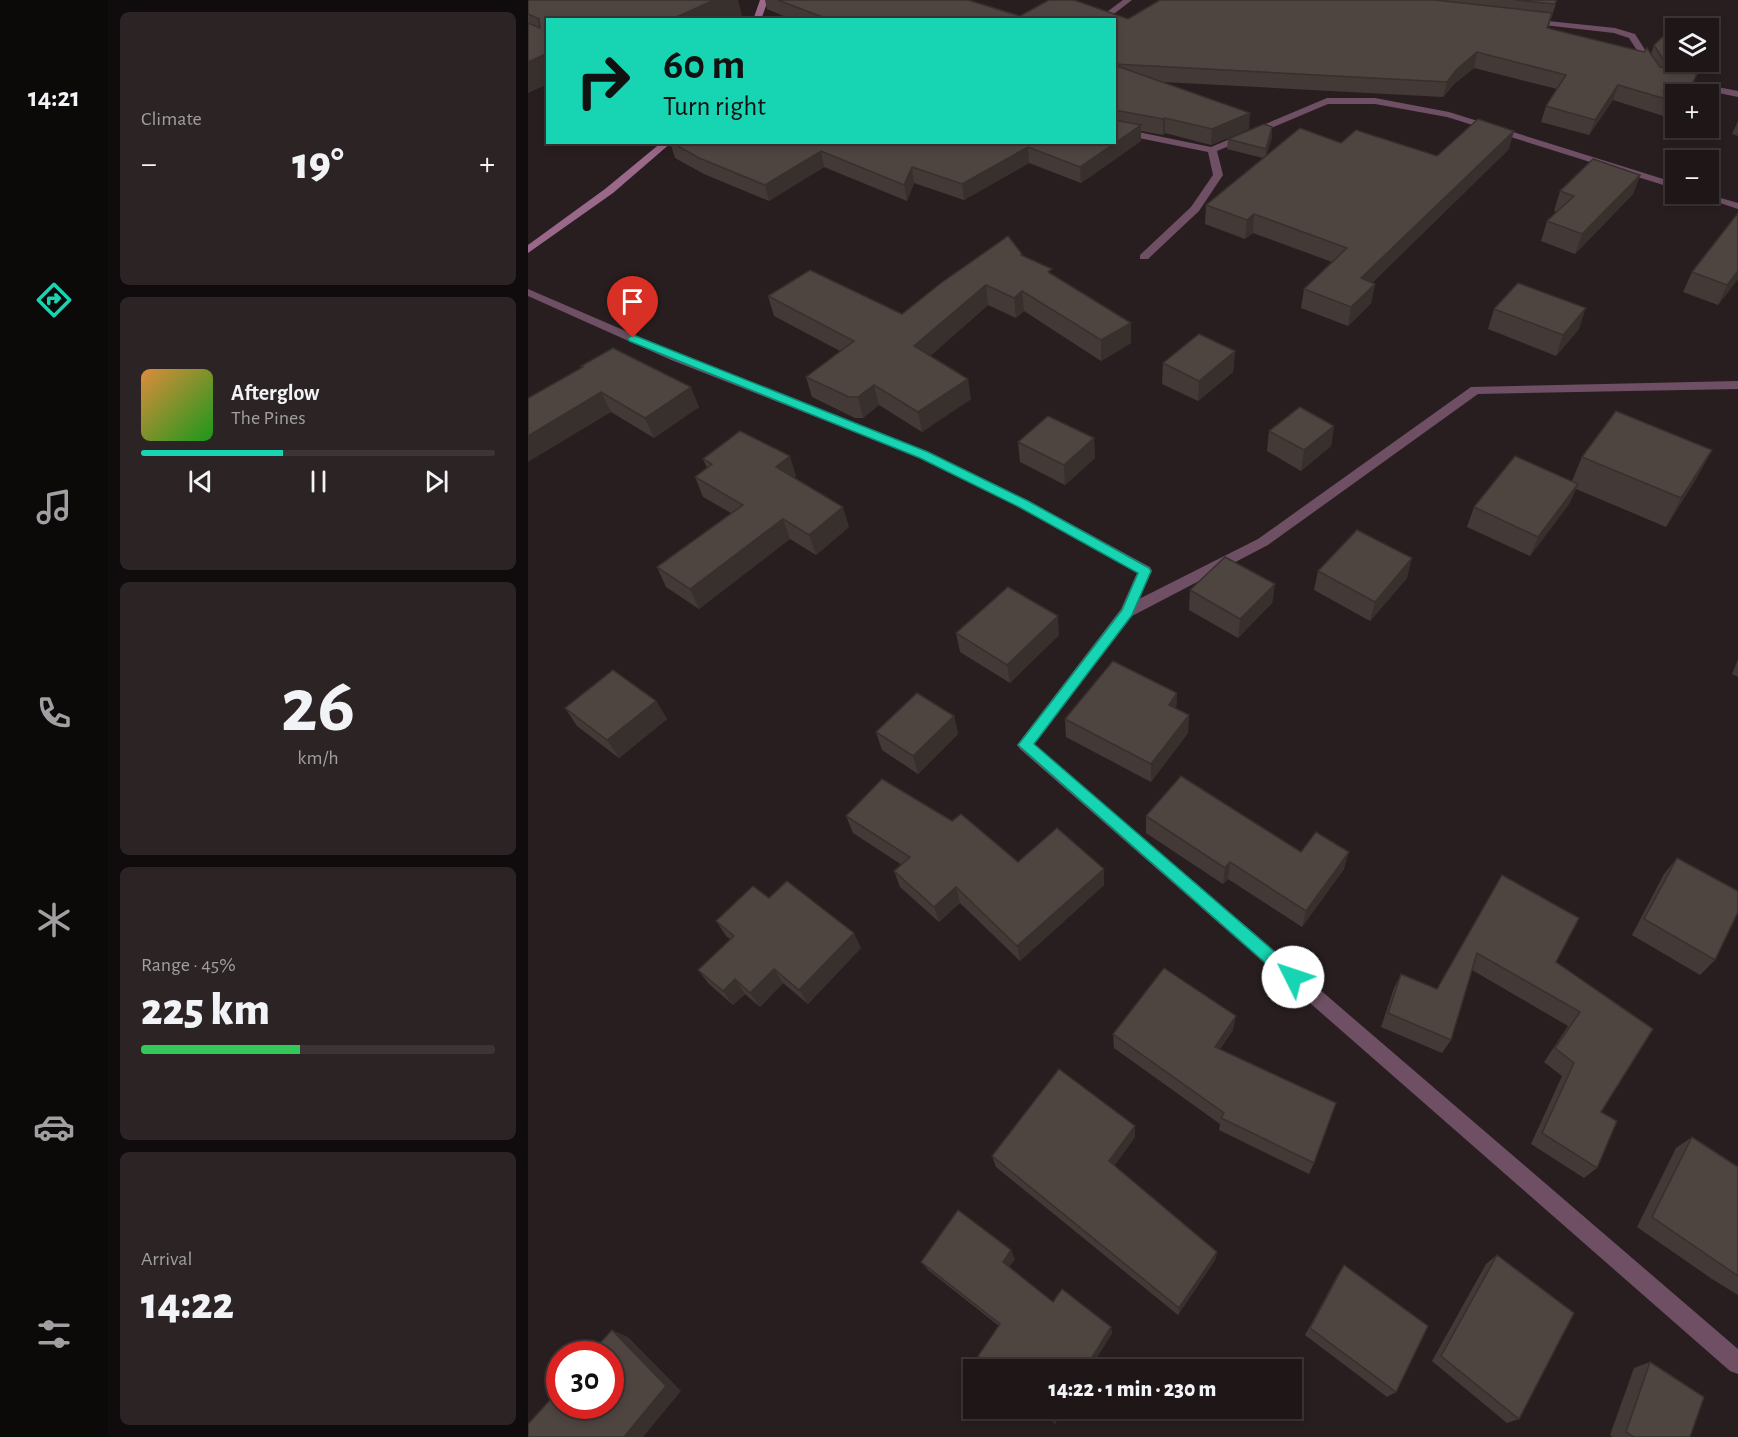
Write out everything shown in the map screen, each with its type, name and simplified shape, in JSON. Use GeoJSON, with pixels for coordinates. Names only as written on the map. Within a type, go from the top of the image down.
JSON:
{"type":"FeatureCollection","features":[{"type":"Feature","properties":{"kind":"main road"},"geometry":{"type":"LineString","coordinates":[[758,18],[764,0]]}},
{"type":"Feature","properties":{"kind":"main road"},"geometry":{"type":"LineString","coordinates":[[528,250],[609,191],[666,144]]}},
{"type":"Feature","properties":{"kind":"street"},"geometry":{"type":"LineString","coordinates":[[1103,18],[1128,0]]}},
{"type":"Feature","properties":{"kind":"street"},"geometry":{"type":"LineString","coordinates":[[1522,20],[1615,31],[1632,36],[1658,78],[1738,94]]}},
{"type":"Feature","properties":{"kind":"street"},"geometry":{"type":"LineString","coordinates":[[1116,130],[1212,150],[1327,101],[1376,101],[1449,115],[1665,183]]}},
{"type":"Feature","properties":{"kind":"street"},"geometry":{"type":"LineString","coordinates":[[1144,257],[1195,209],[1218,175],[1212,150]]}},
{"type":"Feature","properties":{"kind":"street"},"geometry":{"type":"LineString","coordinates":[[1719,200],[1738,206]]}},
{"type":"Feature","properties":{"kind":"street"},"geometry":{"type":"LineString","coordinates":[[528,292],[675,357],[924,455],[1023,504],[1145,571],[1127,612],[1025,745],[1738,1363]]}},
{"type":"Feature","properties":{"kind":"street"},"geometry":{"type":"LineString","coordinates":[[1127,612],[1263,542],[1475,390],[1738,385]]}},
{"type":"Feature","properties":{"kind":"building"},"geometry":{"type":"Polygon","coordinates":[[[528,0],[714,0],[674,18],[546,18],[546,54],[528,62],[528,23],[540,28],[539,19],[528,14],[528,0]]]}},
{"type":"Feature","properties":{"kind":"building"},"geometry":{"type":"Polygon","coordinates":[[[778,0],[968,0],[1020,16],[1049,0],[1074,0],[1128,19],[1160,0],[1435,0],[1552,13],[1547,28],[1644,52],[1647,48],[1660,67],[1665,68],[1665,72],[1697,74],[1692,84],[1665,84],[1665,99],[1618,85],[1595,120],[1546,106],[1566,75],[1477,52],[1457,69],[1447,82],[1116,64],[1116,18],[825,18],[778,0]]]}},
{"type":"Feature","properties":{"kind":"building"},"geometry":{"type":"Polygon","coordinates":[[[1515,0],[1556,0],[1555,4],[1515,0]]]}},
{"type":"Feature","properties":{"kind":"building"},"geometry":{"type":"Polygon","coordinates":[[[1665,35],[1665,62],[1654,45],[1665,35]]]}},
{"type":"Feature","properties":{"kind":"building"},"geometry":{"type":"Polygon","coordinates":[[[1116,66],[1250,113],[1212,129],[1116,110],[1116,66]]]}},
{"type":"Feature","properties":{"kind":"building"},"geometry":{"type":"Polygon","coordinates":[[[1478,119],[1514,131],[1361,278],[1375,284],[1351,307],[1304,289],[1347,248],[1254,214],[1247,220],[1206,205],[1300,128],[1341,143],[1356,130],[1437,156],[1478,119]]]}},
{"type":"Feature","properties":{"kind":"building"},"geometry":{"type":"Polygon","coordinates":[[[1116,120],[1141,125],[1116,142],[1116,120]]]}},
{"type":"Feature","properties":{"kind":"building"},"geometry":{"type":"Polygon","coordinates":[[[1264,124],[1272,127],[1266,149],[1228,139],[1264,124]]]}},
{"type":"Feature","properties":{"kind":"building"},"geometry":{"type":"Polygon","coordinates":[[[674,144],[1113,144],[1080,167],[1028,147],[962,184],[912,167],[904,185],[821,151],[765,185],[699,158],[674,144]]]}},
{"type":"Feature","properties":{"kind":"building"},"geometry":{"type":"Polygon","coordinates":[[[1593,159],[1640,175],[1582,234],[1547,221],[1574,196],[1560,191],[1593,159]]]}},
{"type":"Feature","properties":{"kind":"building"},"geometry":{"type":"Polygon","coordinates":[[[1738,213],[1738,271],[1727,285],[1692,272],[1738,213]]]}},
{"type":"Feature","properties":{"kind":"building"},"geometry":{"type":"Polygon","coordinates":[[[1008,236],[1021,255],[1052,269],[1048,272],[1131,323],[1101,340],[1022,291],[1014,298],[986,285],[914,346],[968,379],[918,412],[874,385],[858,397],[849,397],[806,377],[854,341],[768,296],[810,270],[902,314],[941,283],[1008,236]]]}},
{"type":"Feature","properties":{"kind":"building"},"geometry":{"type":"Polygon","coordinates":[[[1518,283],[1586,308],[1563,335],[1494,309],[1518,283]]]}},
{"type":"Feature","properties":{"kind":"building"},"geometry":{"type":"Polygon","coordinates":[[[1199,334],[1235,351],[1199,381],[1163,363],[1199,334]]]}},
{"type":"Feature","properties":{"kind":"building"},"geometry":{"type":"Polygon","coordinates":[[[613,348],[691,387],[645,418],[601,392],[528,436],[528,398],[613,348]]]}},
{"type":"Feature","properties":{"kind":"building"},"geometry":{"type":"Polygon","coordinates":[[[1300,407],[1334,426],[1304,450],[1269,431],[1300,407]]]}},
{"type":"Feature","properties":{"kind":"building"},"geometry":{"type":"Polygon","coordinates":[[[1616,411],[1712,450],[1681,498],[1582,457],[1616,411]]]}},
{"type":"Feature","properties":{"kind":"building"},"geometry":{"type":"Polygon","coordinates":[[[1048,416],[1094,438],[1064,465],[1018,442],[1048,416]]]}},
{"type":"Feature","properties":{"kind":"building"},"geometry":{"type":"Polygon","coordinates":[[[740,431],[790,456],[776,467],[843,507],[809,535],[783,519],[690,589],[657,567],[743,505],[695,477],[712,464],[703,459],[740,431]]]}},
{"type":"Feature","properties":{"kind":"building"},"geometry":{"type":"Polygon","coordinates":[[[1515,456],[1578,484],[1538,537],[1474,507],[1515,456]]]}},
{"type":"Feature","properties":{"kind":"building"},"geometry":{"type":"Polygon","coordinates":[[[1357,530],[1412,558],[1375,602],[1318,571],[1357,530]]]}},
{"type":"Feature","properties":{"kind":"building"},"geometry":{"type":"Polygon","coordinates":[[[1225,557],[1275,584],[1240,619],[1190,590],[1225,557]]]}},
{"type":"Feature","properties":{"kind":"building"},"geometry":{"type":"Polygon","coordinates":[[[1008,587],[1058,616],[1007,665],[956,633],[1008,587]]]}},
{"type":"Feature","properties":{"kind":"building"},"geometry":{"type":"Polygon","coordinates":[[[1113,661],[1177,693],[1169,705],[1189,715],[1151,764],[1065,719],[1113,661]]]}},
{"type":"Feature","properties":{"kind":"building"},"geometry":{"type":"Polygon","coordinates":[[[613,670],[656,701],[607,740],[565,708],[613,670]]]}},
{"type":"Feature","properties":{"kind":"building"},"geometry":{"type":"Polygon","coordinates":[[[917,693],[954,716],[913,756],[876,732],[917,693]]]}},
{"type":"Feature","properties":{"kind":"building"},"geometry":{"type":"Polygon","coordinates":[[[1181,776],[1301,852],[1316,832],[1349,852],[1306,911],[1230,862],[1225,868],[1146,816],[1181,776]]]}},
{"type":"Feature","properties":{"kind":"building"},"geometry":{"type":"Polygon","coordinates":[[[882,779],[952,821],[961,814],[1018,862],[1057,828],[1104,869],[1017,946],[956,887],[934,907],[894,871],[910,857],[846,816],[882,779]]]}},
{"type":"Feature","properties":{"kind":"building"},"geometry":{"type":"Polygon","coordinates":[[[1677,858],[1738,891],[1738,912],[1715,960],[1644,919],[1677,858]]]}},
{"type":"Feature","properties":{"kind":"building"},"geometry":{"type":"Polygon","coordinates":[[[1502,875],[1579,918],[1556,962],[1653,1029],[1601,1112],[1617,1121],[1597,1168],[1542,1133],[1574,1063],[1555,1048],[1580,1012],[1477,953],[1451,1040],[1388,1013],[1401,974],[1437,989],[1502,875]]]}},
{"type":"Feature","properties":{"kind":"building"},"geometry":{"type":"Polygon","coordinates":[[[787,881],[854,933],[799,990],[774,969],[750,993],[735,979],[723,991],[698,970],[734,936],[716,921],[753,886],[769,898],[787,881]]]}},
{"type":"Feature","properties":{"kind":"building"},"geometry":{"type":"Polygon","coordinates":[[[1164,968],[1236,1016],[1215,1047],[1336,1103],[1314,1163],[1221,1118],[1224,1113],[1113,1034],[1164,968]]]}},
{"type":"Feature","properties":{"kind":"building"},"geometry":{"type":"Polygon","coordinates":[[[1059,1069],[1135,1126],[1109,1161],[1217,1252],[1179,1308],[992,1156],[1059,1069]]]}},
{"type":"Feature","properties":{"kind":"building"},"geometry":{"type":"Polygon","coordinates":[[[1692,1137],[1738,1167],[1738,1276],[1652,1217],[1692,1137]]]}},
{"type":"Feature","properties":{"kind":"building"},"geometry":{"type":"Polygon","coordinates":[[[958,1210],[1011,1250],[1003,1262],[1053,1302],[1062,1289],[1111,1327],[1091,1359],[981,1359],[978,1356],[1000,1324],[921,1262],[958,1210]]]}},
{"type":"Feature","properties":{"kind":"building"},"geometry":{"type":"Polygon","coordinates":[[[1497,1255],[1574,1313],[1519,1419],[1441,1356],[1497,1255]]]}},
{"type":"Feature","properties":{"kind":"building"},"geometry":{"type":"Polygon","coordinates":[[[1344,1265],[1428,1326],[1396,1392],[1310,1328],[1344,1265]]]}},
{"type":"Feature","properties":{"kind":"building"},"geometry":{"type":"Polygon","coordinates":[[[612,1330],[623,1341],[602,1341],[612,1330]]]}},
{"type":"Feature","properties":{"kind":"building"},"geometry":{"type":"Polygon","coordinates":[[[624,1342],[666,1386],[624,1437],[528,1437],[528,1424],[546,1404],[546,1419],[624,1419],[624,1342]]]}},
{"type":"Feature","properties":{"kind":"building"},"geometry":{"type":"Polygon","coordinates":[[[1650,1362],[1704,1397],[1690,1437],[1634,1437],[1626,1432],[1650,1362]]]}},
{"type":"Feature","properties":{"kind":"route"},"geometry":{"type":"LineString","coordinates":[[633,338],[675,357],[924,455],[1023,504],[1145,571],[1127,612],[1025,745],[1293,977]]}}]}
